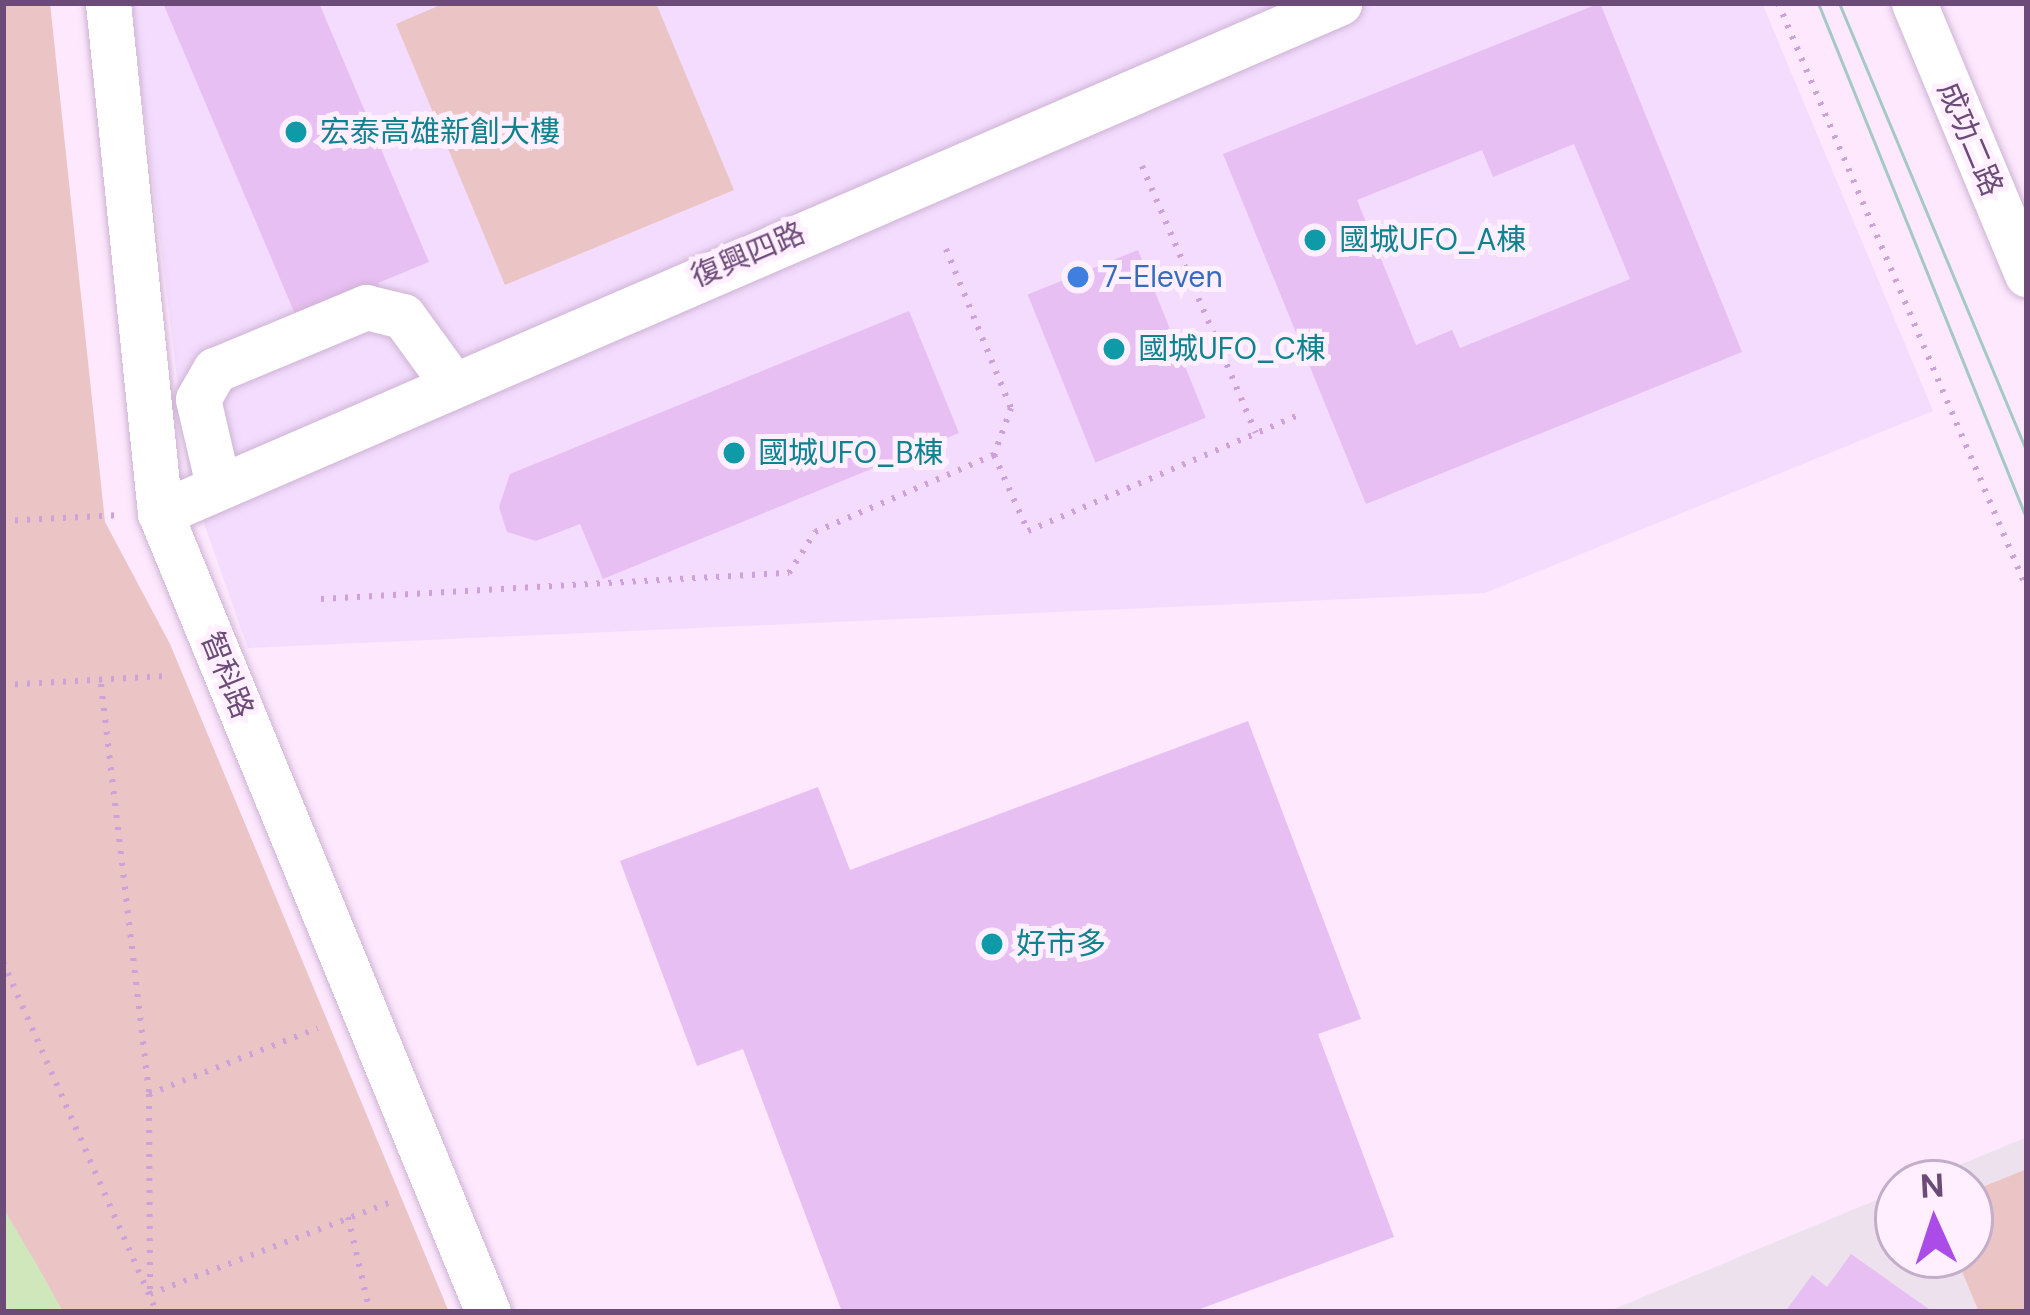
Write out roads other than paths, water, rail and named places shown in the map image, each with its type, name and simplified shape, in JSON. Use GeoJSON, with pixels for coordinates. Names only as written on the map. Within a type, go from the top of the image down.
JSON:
{"type":"FeatureCollection","features":[{"type":"Feature","properties":{"kind":"street","name":"智科路"},"geometry":{"type":"LineString","coordinates":[[108,3],[160,513],[488,1312]]}},
{"type":"Feature","properties":{"kind":"street","name":"復興四路"},"geometry":{"type":"LineString","coordinates":[[160,513],[451,382],[1339,3]]}},
{"type":"Feature","properties":{"kind":"street","name":"成功二路"},"geometry":{"type":"LineString","coordinates":[[1913,3],[2027,274]]}},
{"type":"Feature","properties":{"kind":"street"},"geometry":{"type":"LineString","coordinates":[[218,484],[198,399],[215,370],[366,307],[403,316],[428,338],[451,382]]}},
{"type":"Feature","properties":{"kind":"tram line"},"geometry":{"type":"LineString","coordinates":[[1818,3],[2027,520]]}},
{"type":"Feature","properties":{"kind":"tram line"},"geometry":{"type":"LineString","coordinates":[[1839,3],[2027,452]]}},
{"type":"Feature","properties":{"kind":"place","name":"宏泰高雄新創大樓"},"geometry":{"type":"Point","coordinates":[296,132]}},
{"type":"Feature","properties":{"kind":"place","name":"國城UFO_A棟"},"geometry":{"type":"Point","coordinates":[1315,240]}},
{"type":"Feature","properties":{"kind":"place","name":"7-Eleven"},"geometry":{"type":"Point","coordinates":[1078,277]}},
{"type":"Feature","properties":{"kind":"place","name":"國城UFO_C棟"},"geometry":{"type":"Point","coordinates":[1114,349]}},
{"type":"Feature","properties":{"kind":"place","name":"國城UFO_B棟"},"geometry":{"type":"Point","coordinates":[734,453]}},
{"type":"Feature","properties":{"kind":"place","name":"好市多"},"geometry":{"type":"Point","coordinates":[992,944]}}]}
